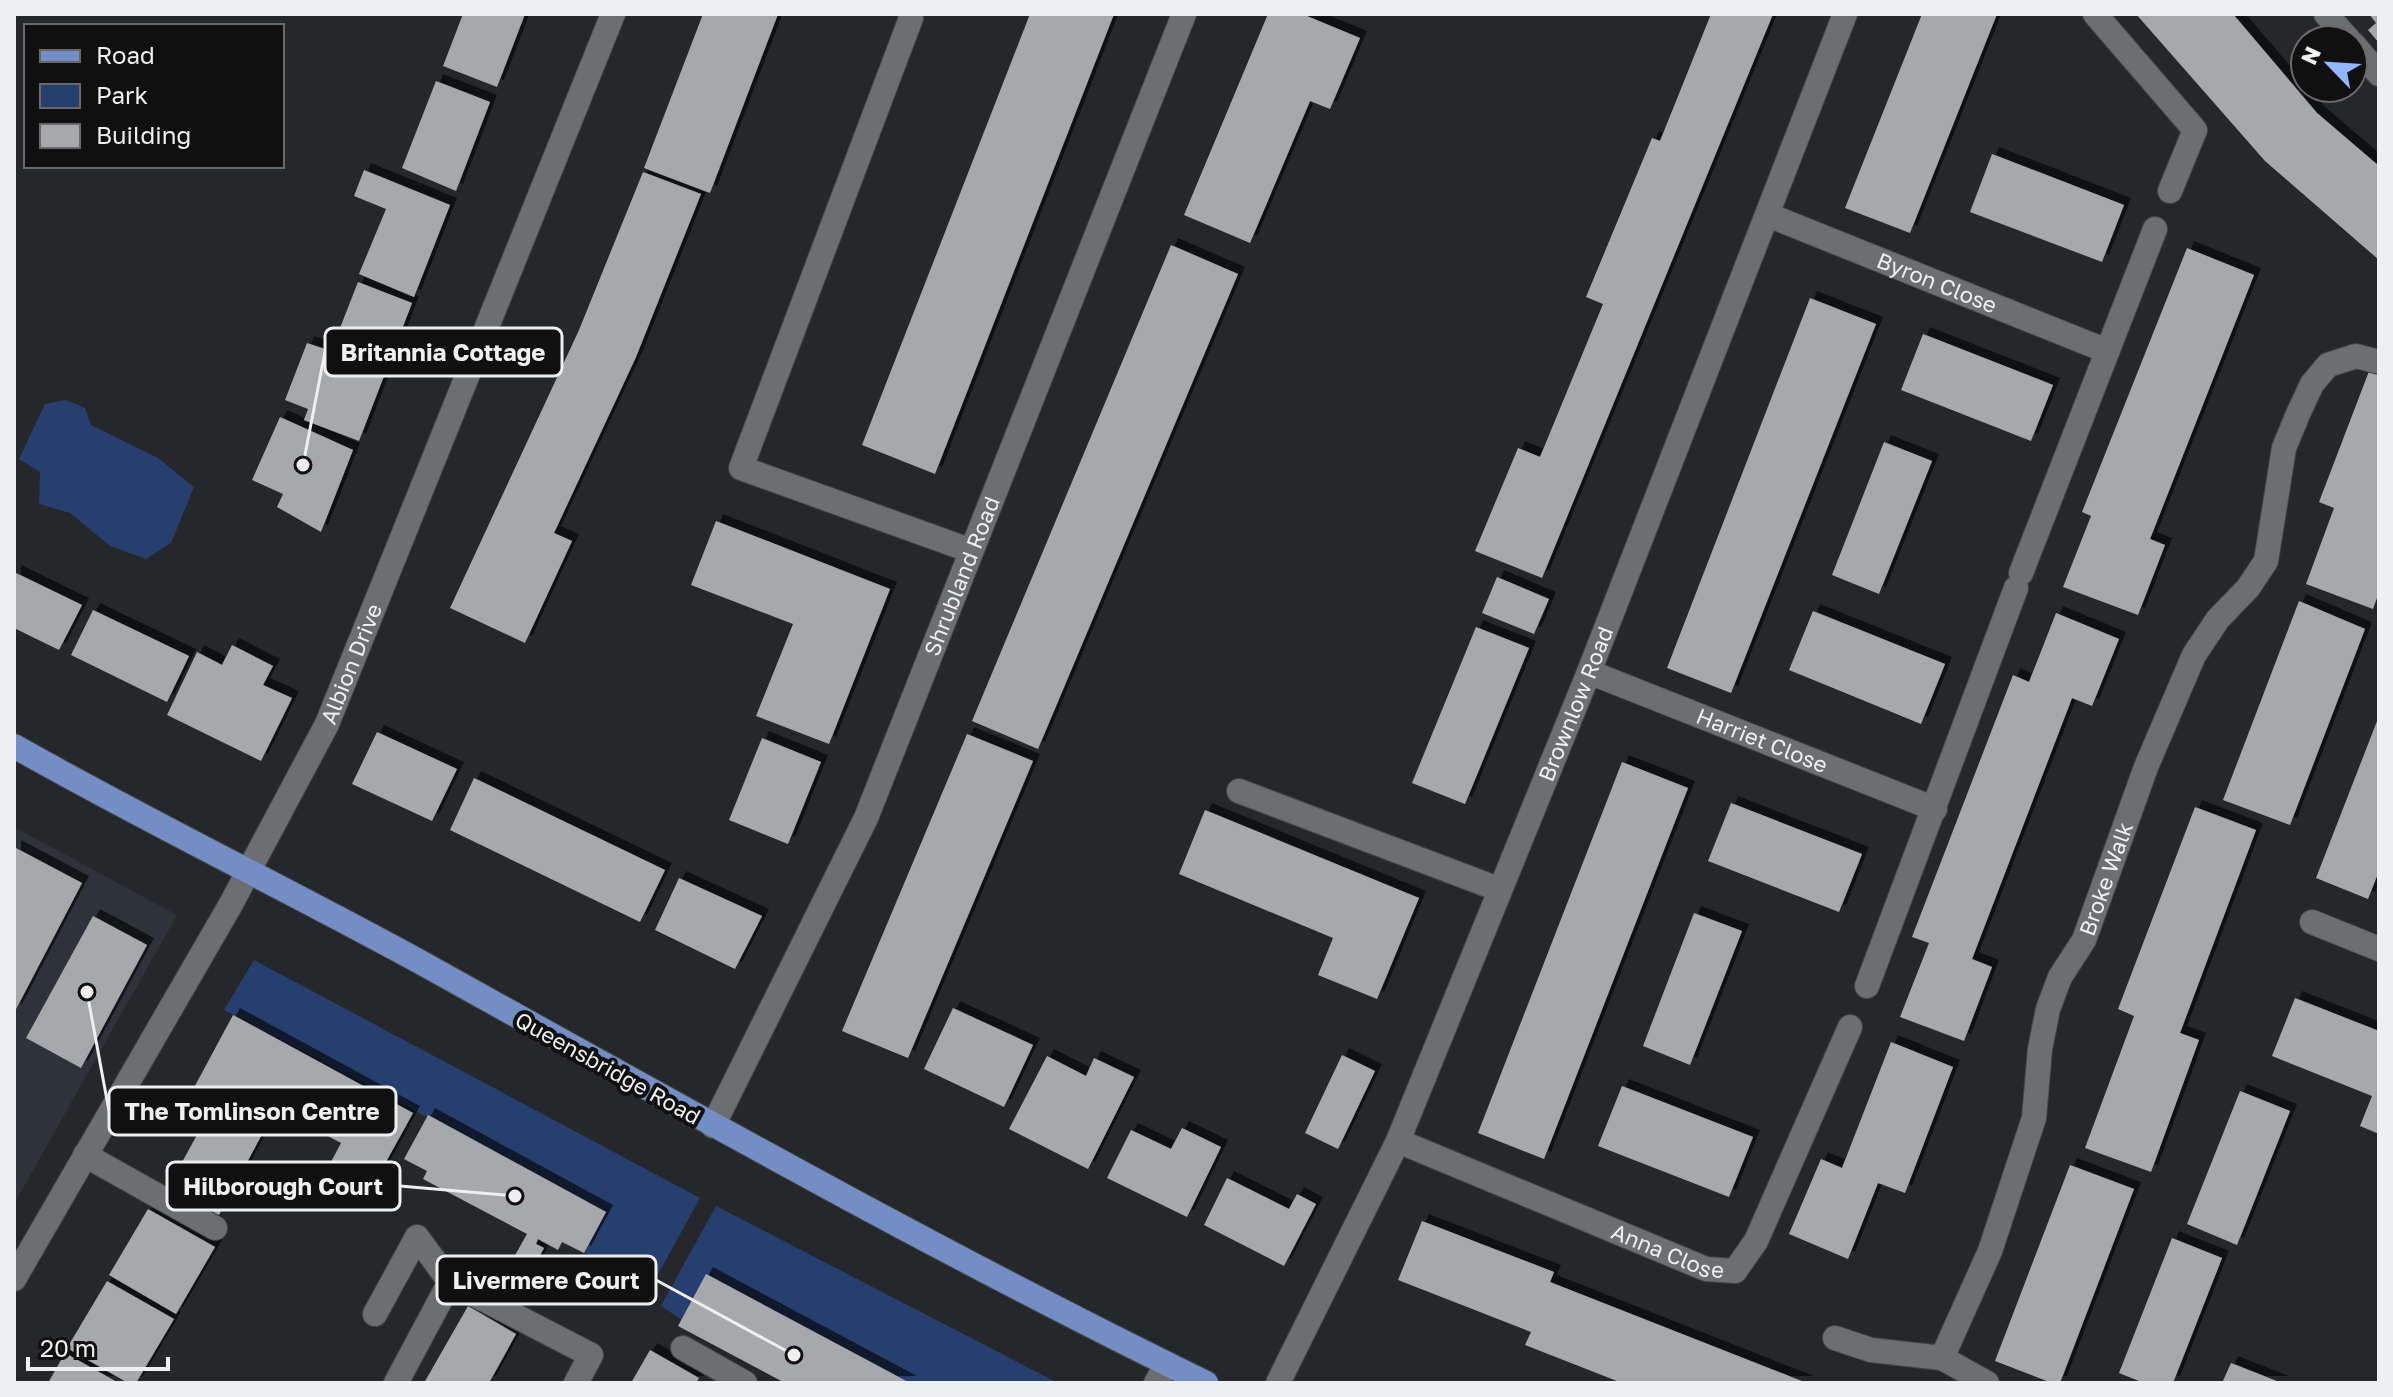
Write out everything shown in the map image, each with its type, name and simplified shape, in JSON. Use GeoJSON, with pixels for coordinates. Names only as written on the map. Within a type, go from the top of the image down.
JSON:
{"type":"FeatureCollection","features":[{"type":"Feature","properties":{"kind":"main road","name":"Queensbridge Road"},"geometry":{"type":"LineString","coordinates":[[14,746],[1162,1373],[1206,1383]]}},
{"type":"Feature","properties":{"kind":"street","name":"Albion Drive"},"geometry":{"type":"LineString","coordinates":[[14,1279],[249,872],[327,724],[358,654],[613,14]]}},
{"type":"Feature","properties":{"kind":"street","name":"Shrubland Road"},"geometry":{"type":"LineString","coordinates":[[713,1126],[866,818],[969,550],[1184,14]]}},
{"type":"Feature","properties":{"kind":"street","name":"Brownlow Road"},"geometry":{"type":"LineString","coordinates":[[1278,1383],[1398,1141],[1498,889],[1589,672],[1845,14]]}},
{"type":"Feature","properties":{"kind":"street"},"geometry":{"type":"LineString","coordinates":[[2095,14],[2195,130],[2170,191]]}},
{"type":"Feature","properties":{"kind":"street"},"geometry":{"type":"LineString","coordinates":[[911,18],[741,468],[969,550]]}},
{"type":"Feature","properties":{"kind":"street","name":"Byron Close"},"geometry":{"type":"LineString","coordinates":[[1768,215],[2107,351]]}},
{"type":"Feature","properties":{"kind":"street"},"geometry":{"type":"LineString","coordinates":[[1867,986],[2155,229]]}},
{"type":"Feature","properties":{"kind":"street","name":"Broke Walk"},"geometry":{"type":"LineString","coordinates":[[1942,1358],[1990,1251],[2034,1118],[2040,1049],[2048,1009],[2060,977],[2084,940],[2146,767],[2194,655],[2218,619],[2248,588],[2266,561],[2284,448],[2298,414],[2312,384],[2328,365],[2356,356],[2379,362]]}},
{"type":"Feature","properties":{"kind":"street","name":"Harriet Close"},"geometry":{"type":"LineString","coordinates":[[1589,672],[1935,809]]}},
{"type":"Feature","properties":{"kind":"street"},"geometry":{"type":"LineString","coordinates":[[1239,791],[1498,889]]}},
{"type":"Feature","properties":{"kind":"street"},"geometry":{"type":"LineString","coordinates":[[2312,922],[2379,949]]}},
{"type":"Feature","properties":{"kind":"street","name":"Anna Close"},"geometry":{"type":"LineString","coordinates":[[1398,1141],[1706,1269],[1735,1271],[1756,1241],[1850,1027]]}},
{"type":"Feature","properties":{"kind":"street"},"geometry":{"type":"LineString","coordinates":[[85,1155],[215,1228]]}},
{"type":"Feature","properties":{"kind":"street"},"geometry":{"type":"LineString","coordinates":[[375,1314],[417,1237],[450,1282],[591,1355],[576,1383]]}},
{"type":"Feature","properties":{"kind":"street"},"geometry":{"type":"LineString","coordinates":[[396,1383],[450,1282]]}},
{"type":"Feature","properties":{"kind":"street"},"geometry":{"type":"LineString","coordinates":[[1835,1338],[1871,1350],[1942,1358],[1987,1383]]}},
{"type":"Feature","properties":{"kind":"street"},"geometry":{"type":"LineString","coordinates":[[683,1348],[745,1383]]}},
{"type":"Feature","properties":{"kind":"shaded area"},"geometry":{"type":"Polygon","coordinates":[[[14,827],[177,915],[14,1204],[14,827]]]}},
{"type":"Feature","properties":{"kind":"green space"},"geometry":{"type":"Polygon","coordinates":[[[66,400],[85,408],[91,425],[158,458],[194,487],[171,543],[146,559],[110,546],[70,513],[39,504],[40,472],[19,459],[45,404],[66,400]]]}},
{"type":"Feature","properties":{"kind":"green space"},"geometry":{"type":"Polygon","coordinates":[[[254,960],[700,1198],[651,1287],[584,1253],[606,1212],[224,1010],[254,960]]]}},
{"type":"Feature","properties":{"kind":"green space"},"geometry":{"type":"Polygon","coordinates":[[[716,1206],[1058,1383],[910,1383],[682,1320],[661,1306],[716,1206]]]}},
{"type":"Feature","properties":{"kind":"building"},"geometry":{"type":"Polygon","coordinates":[[[463,14],[525,14],[497,87],[443,66],[463,14]]]}},
{"type":"Feature","properties":{"kind":"building"},"geometry":{"type":"Polygon","coordinates":[[[703,14],[778,14],[710,193],[644,168],[703,14]]]}},
{"type":"Feature","properties":{"kind":"building"},"geometry":{"type":"Polygon","coordinates":[[[1030,14],[1114,14],[935,474],[862,445],[1030,14]]]}},
{"type":"Feature","properties":{"kind":"building"},"geometry":{"type":"Polygon","coordinates":[[[1268,14],[1302,14],[1360,38],[1330,109],[1310,101],[1250,243],[1184,215],[1268,14]]]}},
{"type":"Feature","properties":{"kind":"building"},"geometry":{"type":"Polygon","coordinates":[[[1711,14],[1773,14],[1542,578],[1475,551],[1518,448],[1540,457],[1603,304],[1586,297],[1652,138],[1660,141],[1711,14]]]}},
{"type":"Feature","properties":{"kind":"building"},"geometry":{"type":"Polygon","coordinates":[[[1922,14],[1997,14],[1910,233],[1845,208],[1922,14]]]}},
{"type":"Feature","properties":{"kind":"building"},"geometry":{"type":"Polygon","coordinates":[[[2136,14],[2233,14],[2289,80],[2289,104],[2309,104],[2379,166],[2379,260],[2265,161],[2136,14]]]}},
{"type":"Feature","properties":{"kind":"building"},"geometry":{"type":"Polygon","coordinates":[[[2369,14],[2379,14],[2379,43],[2369,31],[2376,23],[2369,14]]]}},
{"type":"Feature","properties":{"kind":"building"},"geometry":{"type":"Polygon","coordinates":[[[436,81],[490,102],[456,191],[402,168],[436,81]]]}},
{"type":"Feature","properties":{"kind":"building"},"geometry":{"type":"Polygon","coordinates":[[[1992,154],[2124,205],[2102,262],[1970,212],[1992,154]]]}},
{"type":"Feature","properties":{"kind":"building"},"geometry":{"type":"Polygon","coordinates":[[[364,170],[450,205],[414,297],[359,274],[386,209],[354,196],[364,170]]]}},
{"type":"Feature","properties":{"kind":"building"},"geometry":{"type":"Polygon","coordinates":[[[643,172],[701,194],[636,357],[554,533],[572,541],[525,643],[450,608],[579,330],[643,172]]]}},
{"type":"Feature","properties":{"kind":"building"},"geometry":{"type":"Polygon","coordinates":[[[1171,245],[1238,274],[1038,749],[972,721],[1171,245]]]}},
{"type":"Feature","properties":{"kind":"building"},"geometry":{"type":"Polygon","coordinates":[[[2187,248],[2254,275],[2150,539],[2165,545],[2138,615],[2063,587],[2091,516],[2082,512],[2187,248]]]}},
{"type":"Feature","properties":{"kind":"building"},"geometry":{"type":"Polygon","coordinates":[[[358,282],[412,303],[359,441],[304,420],[308,409],[285,400],[307,343],[331,351],[358,282]]]}},
{"type":"Feature","properties":{"kind":"building"},"geometry":{"type":"Polygon","coordinates":[[[1810,298],[1876,324],[1731,693],[1667,668],[1810,298]]]}},
{"type":"Feature","properties":{"kind":"building"},"geometry":{"type":"Polygon","coordinates":[[[1923,334],[2053,385],[2031,441],[1901,390],[1923,334]]]}},
{"type":"Feature","properties":{"kind":"building"},"geometry":{"type":"Polygon","coordinates":[[[2371,366],[2379,369],[2379,592],[2373,609],[2306,584],[2334,508],[2319,502],[2371,366]]]}},
{"type":"Feature","properties":{"kind":"building"},"geometry":{"type":"Polygon","coordinates":[[[280,417],[353,450],[321,532],[277,507],[283,494],[252,480],[280,417]]]}},
{"type":"Feature","properties":{"kind":"building"},"geometry":{"type":"Polygon","coordinates":[[[1884,442],[1932,461],[1879,594],[1832,575],[1884,442]]]}},
{"type":"Feature","properties":{"kind":"building"},"geometry":{"type":"Polygon","coordinates":[[[716,521],[890,589],[829,744],[756,716],[793,624],[691,585],[716,521]]]}},
{"type":"Feature","properties":{"kind":"building"},"geometry":{"type":"Polygon","coordinates":[[[14,572],[82,605],[59,650],[14,628],[14,572]]]}},
{"type":"Feature","properties":{"kind":"building"},"geometry":{"type":"Polygon","coordinates":[[[1497,577],[1549,599],[1534,634],[1482,613],[1497,577]]]}},
{"type":"Feature","properties":{"kind":"building"},"geometry":{"type":"Polygon","coordinates":[[[2299,601],[2365,629],[2290,825],[2223,800],[2299,601]]]}},
{"type":"Feature","properties":{"kind":"building"},"geometry":{"type":"Polygon","coordinates":[[[93,610],[189,656],[167,702],[71,655],[93,610]]]}},
{"type":"Feature","properties":{"kind":"building"},"geometry":{"type":"Polygon","coordinates":[[[1813,611],[1945,664],[1921,724],[1789,670],[1813,611]]]}},
{"type":"Feature","properties":{"kind":"building"},"geometry":{"type":"Polygon","coordinates":[[[2056,613],[2119,639],[2092,706],[2072,698],[1972,959],[1992,967],[1964,1041],[1900,1017],[1929,943],[1912,937],[2013,675],[2029,682],[2056,613]]]}},
{"type":"Feature","properties":{"kind":"building"},"geometry":{"type":"Polygon","coordinates":[[[1476,627],[1529,648],[1465,804],[1412,783],[1476,627]]]}},
{"type":"Feature","properties":{"kind":"building"},"geometry":{"type":"Polygon","coordinates":[[[232,645],[273,666],[263,685],[292,698],[261,761],[167,715],[197,652],[222,665],[232,645]]]}},
{"type":"Feature","properties":{"kind":"building"},"geometry":{"type":"Polygon","coordinates":[[[2379,716],[2379,871],[2368,899],[2316,878],[2379,716]]]}},
{"type":"Feature","properties":{"kind":"building"},"geometry":{"type":"Polygon","coordinates":[[[377,732],[457,769],[432,821],[352,784],[377,732]]]}},
{"type":"Feature","properties":{"kind":"building"},"geometry":{"type":"Polygon","coordinates":[[[967,734],[1033,761],[908,1058],[842,1031],[967,734]]]}},
{"type":"Feature","properties":{"kind":"building"},"geometry":{"type":"Polygon","coordinates":[[[762,738],[821,762],[788,844],[729,820],[762,738]]]}},
{"type":"Feature","properties":{"kind":"building"},"geometry":{"type":"Polygon","coordinates":[[[1622,762],[1688,788],[1544,1159],[1478,1133],[1622,762]]]}},
{"type":"Feature","properties":{"kind":"building"},"geometry":{"type":"Polygon","coordinates":[[[474,778],[665,870],[640,922],[450,830],[474,778]]]}},
{"type":"Feature","properties":{"kind":"building"},"geometry":{"type":"Polygon","coordinates":[[[1731,803],[1862,854],[1839,912],[1708,861],[1731,803]]]}},
{"type":"Feature","properties":{"kind":"building"},"geometry":{"type":"Polygon","coordinates":[[[2195,807],[2256,830],[2180,1033],[2199,1040],[2151,1172],[2085,1148],[2134,1016],[2118,1009],[2195,807]]]}},
{"type":"Feature","properties":{"kind":"building"},"geometry":{"type":"Polygon","coordinates":[[[1205,810],[1419,898],[1377,999],[1318,975],[1333,938],[1179,874],[1205,810]]]}},
{"type":"Feature","properties":{"kind":"building"},"geometry":{"type":"Polygon","coordinates":[[[14,847],[82,883],[14,1013],[14,847]]]}},
{"type":"Feature","properties":{"kind":"building"},"geometry":{"type":"Polygon","coordinates":[[[679,878],[762,916],[735,969],[655,930],[679,878]]]}},
{"type":"Feature","properties":{"kind":"building"},"geometry":{"type":"Polygon","coordinates":[[[1694,913],[1742,931],[1690,1065],[1643,1046],[1694,913]]]}},
{"type":"Feature","properties":{"kind":"building"},"geometry":{"type":"Polygon","coordinates":[[[93,916],[147,945],[81,1068],[26,1038],[93,916]]]}},
{"type":"Feature","properties":{"kind":"building"},"geometry":{"type":"Polygon","coordinates":[[[2295,998],[2379,1031],[2379,1134],[2360,1126],[2372,1096],[2272,1056],[2295,998]]]}},
{"type":"Feature","properties":{"kind":"building"},"geometry":{"type":"Polygon","coordinates":[[[953,1008],[1033,1045],[1004,1107],[924,1069],[953,1008]]]}},
{"type":"Feature","properties":{"kind":"building"},"geometry":{"type":"Polygon","coordinates":[[[233,1015],[413,1113],[365,1200],[323,1177],[341,1143],[276,1108],[219,1215],[168,1188],[204,1122],[182,1110],[233,1015]]]}},
{"type":"Feature","properties":{"kind":"building"},"geometry":{"type":"Polygon","coordinates":[[[1891,1042],[1953,1067],[1905,1193],[1878,1183],[1848,1259],[1789,1234],[1821,1159],[1842,1168],[1891,1042]]]}},
{"type":"Feature","properties":{"kind":"building"},"geometry":{"type":"Polygon","coordinates":[[[1342,1055],[1375,1071],[1338,1149],[1305,1133],[1342,1055]]]}},
{"type":"Feature","properties":{"kind":"building"},"geometry":{"type":"Polygon","coordinates":[[[1047,1056],[1086,1076],[1094,1058],[1134,1077],[1088,1169],[1009,1129],[1047,1056]]]}},
{"type":"Feature","properties":{"kind":"building"},"geometry":{"type":"Polygon","coordinates":[[[1622,1086],[1753,1137],[1729,1197],[1598,1146],[1622,1086]]]}},
{"type":"Feature","properties":{"kind":"building"},"geometry":{"type":"Polygon","coordinates":[[[2240,1091],[2290,1111],[2237,1245],[2187,1224],[2240,1091]]]}},
{"type":"Feature","properties":{"kind":"building"},"geometry":{"type":"Polygon","coordinates":[[[428,1115],[606,1212],[584,1253],[562,1242],[558,1250],[538,1239],[536,1244],[544,1248],[525,1283],[505,1273],[527,1234],[423,1179],[427,1171],[404,1159],[428,1115]]]}},
{"type":"Feature","properties":{"kind":"building"},"geometry":{"type":"Polygon","coordinates":[[[1182,1128],[1221,1147],[1187,1217],[1107,1178],[1131,1130],[1171,1149],[1182,1128]]]}},
{"type":"Feature","properties":{"kind":"building"},"geometry":{"type":"Polygon","coordinates":[[[2070,1165],[2134,1189],[2060,1383],[2052,1383],[1995,1361],[2070,1165]]]}},
{"type":"Feature","properties":{"kind":"building"},"geometry":{"type":"Polygon","coordinates":[[[1227,1178],[1289,1209],[1297,1194],[1316,1204],[1284,1266],[1204,1225],[1227,1178]]]}},
{"type":"Feature","properties":{"kind":"building"},"geometry":{"type":"Polygon","coordinates":[[[148,1209],[215,1247],[176,1314],[109,1275],[148,1209]]]}},
{"type":"Feature","properties":{"kind":"building"},"geometry":{"type":"Polygon","coordinates":[[[1422,1221],[1554,1272],[1550,1282],[1807,1383],[1622,1383],[1525,1345],[1531,1332],[1398,1280],[1422,1221]]]}},
{"type":"Feature","properties":{"kind":"building"},"geometry":{"type":"Polygon","coordinates":[[[2172,1238],[2222,1258],[2173,1383],[2144,1383],[2119,1373],[2172,1238]]]}},
{"type":"Feature","properties":{"kind":"building"},"geometry":{"type":"Polygon","coordinates":[[[706,1274],[910,1383],[785,1383],[678,1326],[706,1274]]]}},
{"type":"Feature","properties":{"kind":"building"},"geometry":{"type":"Polygon","coordinates":[[[107,1281],[174,1319],[136,1383],[128,1383],[67,1348],[107,1281]]]}},
{"type":"Feature","properties":{"kind":"building"},"geometry":{"type":"Polygon","coordinates":[[[468,1306],[516,1334],[489,1383],[424,1383],[468,1306]]]}},
{"type":"Feature","properties":{"kind":"building"},"geometry":{"type":"Polygon","coordinates":[[[650,1350],[699,1378],[696,1383],[631,1383],[650,1350]]]}},
{"type":"Feature","properties":{"kind":"building"},"geometry":{"type":"Polygon","coordinates":[[[65,1353],[119,1383],[48,1383],[65,1353]]]}},
{"type":"Feature","properties":{"kind":"building"},"geometry":{"type":"Polygon","coordinates":[[[2231,1363],[2282,1383],[2222,1383],[2231,1363]]]}},
{"type":"Feature","properties":{"kind":"place","name":"Britannia Cottage"},"geometry":{"type":"Point","coordinates":[303,465]}},
{"type":"Feature","properties":{"kind":"place","name":"The Tomlinson Centre"},"geometry":{"type":"Point","coordinates":[87,992]}},
{"type":"Feature","properties":{"kind":"place","name":"Hilborough Court"},"geometry":{"type":"Point","coordinates":[515,1196]}},
{"type":"Feature","properties":{"kind":"place","name":"Livermere Court"},"geometry":{"type":"Point","coordinates":[794,1355]}}]}
